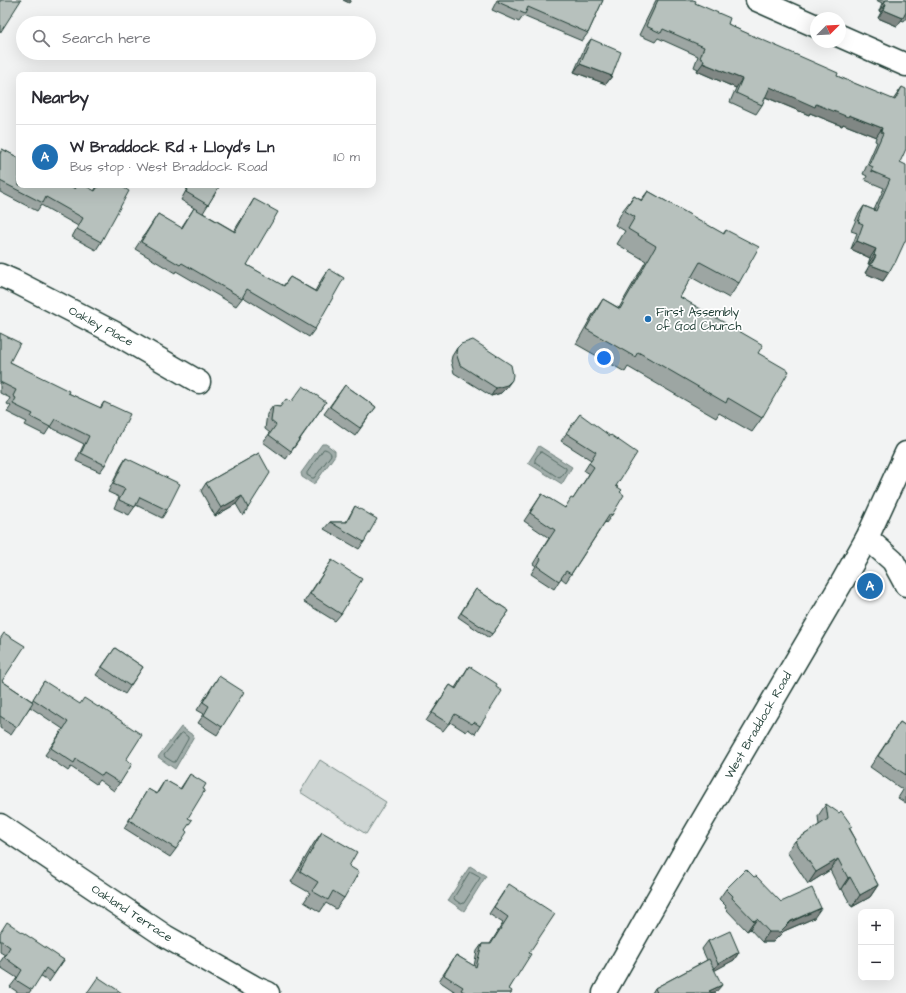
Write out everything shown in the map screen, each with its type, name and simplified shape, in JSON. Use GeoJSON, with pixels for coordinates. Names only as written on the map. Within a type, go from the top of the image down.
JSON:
{"type":"FeatureCollection","features":[{"type":"Feature","properties":{"kind":"street"},"geometry":{"type":"LineString","coordinates":[[757,0],[810,23]]}},
{"type":"Feature","properties":{"kind":"street"},"geometry":{"type":"LineString","coordinates":[[846,39],[906,65]]}},
{"type":"Feature","properties":{"kind":"street","name":"Oakley Place"},"geometry":{"type":"LineString","coordinates":[[0,275],[113,332],[199,382]]}},
{"type":"Feature","properties":{"kind":"street","name":"West Braddock Road"},"geometry":{"type":"LineString","coordinates":[[604,993],[688,845],[867,538],[906,452]]}},
{"type":"Feature","properties":{"kind":"street"},"geometry":{"type":"LineString","coordinates":[[867,538],[893,561],[906,585]]}},
{"type":"Feature","properties":{"kind":"street","name":"Oakland Terrace"},"geometry":{"type":"LineString","coordinates":[[0,825],[165,936],[256,988],[268,993]]}},
{"type":"Feature","properties":{"kind":"shaded area"},"geometry":{"type":"Polygon","coordinates":[[[320,760],[386,802],[366,834],[300,792],[320,760]]]}},
{"type":"Feature","properties":{"kind":"water"},"geometry":{"type":"Polygon","coordinates":[[[322,444],[326,444],[335,451],[335,455],[313,484],[302,477],[301,473],[322,444]]]}},
{"type":"Feature","properties":{"kind":"water"},"geometry":{"type":"Polygon","coordinates":[[[539,446],[572,467],[562,484],[528,463],[539,446]]]}},
{"type":"Feature","properties":{"kind":"water"},"geometry":{"type":"Polygon","coordinates":[[[181,727],[194,736],[175,769],[158,757],[181,727]]]}},
{"type":"Feature","properties":{"kind":"water"},"geometry":{"type":"Polygon","coordinates":[[[470,866],[486,876],[464,911],[448,900],[470,866]]]}},
{"type":"Feature","properties":{"kind":"building"},"geometry":{"type":"Polygon","coordinates":[[[0,0],[21,0],[0,33],[0,0]]]}},
{"type":"Feature","properties":{"kind":"building"},"geometry":{"type":"Polygon","coordinates":[[[499,0],[603,0],[588,33],[528,7],[525,14],[498,2],[499,0]]]}},
{"type":"Feature","properties":{"kind":"building"},"geometry":{"type":"Polygon","coordinates":[[[658,0],[696,1],[695,3],[730,18],[728,24],[733,27],[838,73],[837,76],[895,100],[902,87],[906,89],[906,149],[900,162],[906,165],[906,239],[895,263],[889,272],[871,265],[876,256],[874,255],[876,249],[857,241],[863,224],[858,222],[864,206],[876,211],[890,179],[871,171],[873,167],[869,165],[883,133],[881,132],[882,128],[849,115],[848,117],[816,104],[815,107],[770,87],[762,105],[736,93],[742,79],[703,63],[704,60],[700,58],[704,47],[663,29],[661,33],[646,26],[658,0]]]}},
{"type":"Feature","properties":{"kind":"building"},"geometry":{"type":"Polygon","coordinates":[[[886,0],[906,0],[906,12],[903,18],[884,10],[886,4],[884,3],[886,0]]]}},
{"type":"Feature","properties":{"kind":"building"},"geometry":{"type":"Polygon","coordinates":[[[591,39],[621,52],[612,76],[580,64],[591,39]]]}},
{"type":"Feature","properties":{"kind":"building"},"geometry":{"type":"Polygon","coordinates":[[[2,149],[16,156],[16,188],[90,188],[95,191],[97,188],[124,188],[129,191],[101,242],[77,229],[83,218],[46,197],[43,203],[0,181],[0,154],[2,149]]]}},
{"type":"Feature","properties":{"kind":"building"},"geometry":{"type":"Polygon","coordinates":[[[188,188],[218,188],[208,205],[186,192],[188,188]]]}},
{"type":"Feature","properties":{"kind":"building","name":"First Assembly of God Church"},"geometry":{"type":"Polygon","coordinates":[[[648,191],[724,234],[726,230],[759,247],[739,283],[700,262],[680,297],[763,345],[758,353],[789,371],[762,418],[728,398],[726,403],[638,352],[635,357],[586,329],[603,299],[620,309],[656,246],[628,229],[635,217],[625,211],[634,196],[642,201],[648,191]]]}},
{"type":"Feature","properties":{"kind":"building"},"geometry":{"type":"Polygon","coordinates":[[[254,199],[278,212],[247,265],[284,286],[290,277],[316,292],[329,269],[344,278],[315,329],[247,289],[242,298],[182,263],[180,265],[141,242],[158,214],[182,228],[194,208],[235,232],[254,199]]]}},
{"type":"Feature","properties":{"kind":"building"},"geometry":{"type":"Polygon","coordinates":[[[0,333],[20,343],[10,362],[69,391],[68,393],[101,408],[104,402],[130,414],[105,465],[81,453],[89,436],[55,419],[50,427],[31,417],[33,414],[13,404],[16,398],[13,396],[16,390],[0,382],[0,333]]]}},
{"type":"Feature","properties":{"kind":"building"},"geometry":{"type":"Polygon","coordinates":[[[473,340],[511,365],[513,375],[512,380],[507,385],[496,388],[460,365],[456,353],[457,348],[461,344],[473,340]]]}},
{"type":"Feature","properties":{"kind":"building"},"geometry":{"type":"Polygon","coordinates":[[[345,385],[376,407],[360,428],[330,407],[345,385]]]}},
{"type":"Feature","properties":{"kind":"building"},"geometry":{"type":"Polygon","coordinates":[[[303,386],[326,402],[291,451],[269,435],[276,425],[271,421],[273,406],[280,407],[286,399],[291,402],[303,386]]]}},
{"type":"Feature","properties":{"kind":"building"},"geometry":{"type":"Polygon","coordinates":[[[580,414],[610,436],[611,435],[637,453],[616,486],[622,490],[620,492],[624,495],[612,515],[610,514],[571,574],[566,571],[559,581],[537,566],[541,559],[538,556],[555,530],[530,513],[542,494],[565,508],[571,498],[573,499],[594,467],[589,463],[596,452],[566,433],[580,414]]]}},
{"type":"Feature","properties":{"kind":"building"},"geometry":{"type":"Polygon","coordinates":[[[259,453],[270,473],[248,508],[242,496],[221,508],[206,483],[259,453]]]}},
{"type":"Feature","properties":{"kind":"building"},"geometry":{"type":"Polygon","coordinates":[[[126,458],[180,484],[167,510],[140,497],[135,507],[119,500],[125,489],[113,484],[126,458]]]}},
{"type":"Feature","properties":{"kind":"building"},"geometry":{"type":"Polygon","coordinates":[[[355,506],[377,519],[364,542],[330,522],[347,522],[355,506]]]}},
{"type":"Feature","properties":{"kind":"building"},"geometry":{"type":"Polygon","coordinates":[[[332,560],[362,579],[341,614],[310,594],[332,560]]]}},
{"type":"Feature","properties":{"kind":"building"},"geometry":{"type":"Polygon","coordinates":[[[476,589],[509,611],[492,634],[461,613],[476,589]]]}},
{"type":"Feature","properties":{"kind":"building"},"geometry":{"type":"Polygon","coordinates":[[[4,633],[25,646],[2,681],[33,702],[17,727],[0,716],[0,639],[4,633]]]}},
{"type":"Feature","properties":{"kind":"building"},"geometry":{"type":"Polygon","coordinates":[[[115,648],[143,667],[130,686],[102,667],[115,648]]]}},
{"type":"Feature","properties":{"kind":"building"},"geometry":{"type":"Polygon","coordinates":[[[469,666],[497,684],[496,687],[502,691],[480,726],[474,722],[472,724],[455,714],[449,724],[432,713],[450,685],[456,689],[469,666]]]}},
{"type":"Feature","properties":{"kind":"building"},"geometry":{"type":"Polygon","coordinates":[[[219,676],[244,692],[222,727],[204,715],[209,706],[203,702],[219,676]]]}},
{"type":"Feature","properties":{"kind":"building"},"geometry":{"type":"Polygon","coordinates":[[[44,681],[80,704],[84,698],[98,707],[99,706],[142,735],[126,760],[132,764],[120,783],[104,773],[102,776],[76,759],[74,763],[51,748],[68,722],[33,699],[44,681]]]}},
{"type":"Feature","properties":{"kind":"building"},"geometry":{"type":"Polygon","coordinates":[[[900,722],[906,726],[906,775],[878,756],[900,722]]]}},
{"type":"Feature","properties":{"kind":"building"},"geometry":{"type":"Polygon","coordinates":[[[190,774],[206,784],[203,789],[205,790],[188,818],[192,820],[185,830],[187,832],[176,849],[129,820],[148,789],[157,794],[165,780],[181,789],[190,774]]]}},
{"type":"Feature","properties":{"kind":"building"},"geometry":{"type":"Polygon","coordinates":[[[826,804],[839,813],[841,811],[852,826],[849,828],[878,885],[860,895],[850,877],[848,878],[838,859],[816,872],[795,841],[828,819],[826,804]]]}},
{"type":"Feature","properties":{"kind":"building"},"geometry":{"type":"Polygon","coordinates":[[[322,832],[357,852],[349,866],[359,872],[344,898],[333,891],[328,900],[312,891],[318,882],[300,871],[322,832]]]}},
{"type":"Feature","properties":{"kind":"building"},"geometry":{"type":"Polygon","coordinates":[[[746,869],[754,877],[756,876],[781,902],[812,888],[821,908],[791,921],[780,932],[769,932],[757,919],[754,921],[732,898],[733,896],[726,889],[746,869]]]}},
{"type":"Feature","properties":{"kind":"building"},"geometry":{"type":"Polygon","coordinates":[[[509,884],[555,914],[529,953],[531,954],[509,989],[512,991],[511,993],[466,993],[461,990],[463,987],[444,975],[456,955],[476,967],[482,944],[491,944],[508,917],[494,907],[509,884]]]}},
{"type":"Feature","properties":{"kind":"building"},"geometry":{"type":"Polygon","coordinates":[[[7,922],[64,960],[54,974],[46,968],[32,990],[16,980],[22,970],[4,957],[10,947],[0,940],[0,933],[7,922]]]}},
{"type":"Feature","properties":{"kind":"building"},"geometry":{"type":"Polygon","coordinates":[[[730,931],[739,952],[718,964],[708,941],[730,931]]]}},
{"type":"Feature","properties":{"kind":"building"},"geometry":{"type":"Polygon","coordinates":[[[709,959],[722,985],[709,991],[712,993],[657,993],[655,988],[709,959]]]}},
{"type":"Feature","properties":{"kind":"building"},"geometry":{"type":"Polygon","coordinates":[[[98,977],[122,993],[87,993],[98,977]]]}},
{"type":"Feature","properties":{"kind":"place","name":"First Assembly of God Church"},"geometry":{"type":"Point","coordinates":[648,319]}},
{"type":"Feature","properties":{"kind":"place","name":"W Braddock Rd + Lloyd's Ln"},"geometry":{"type":"Point","coordinates":[870,586]}}]}
